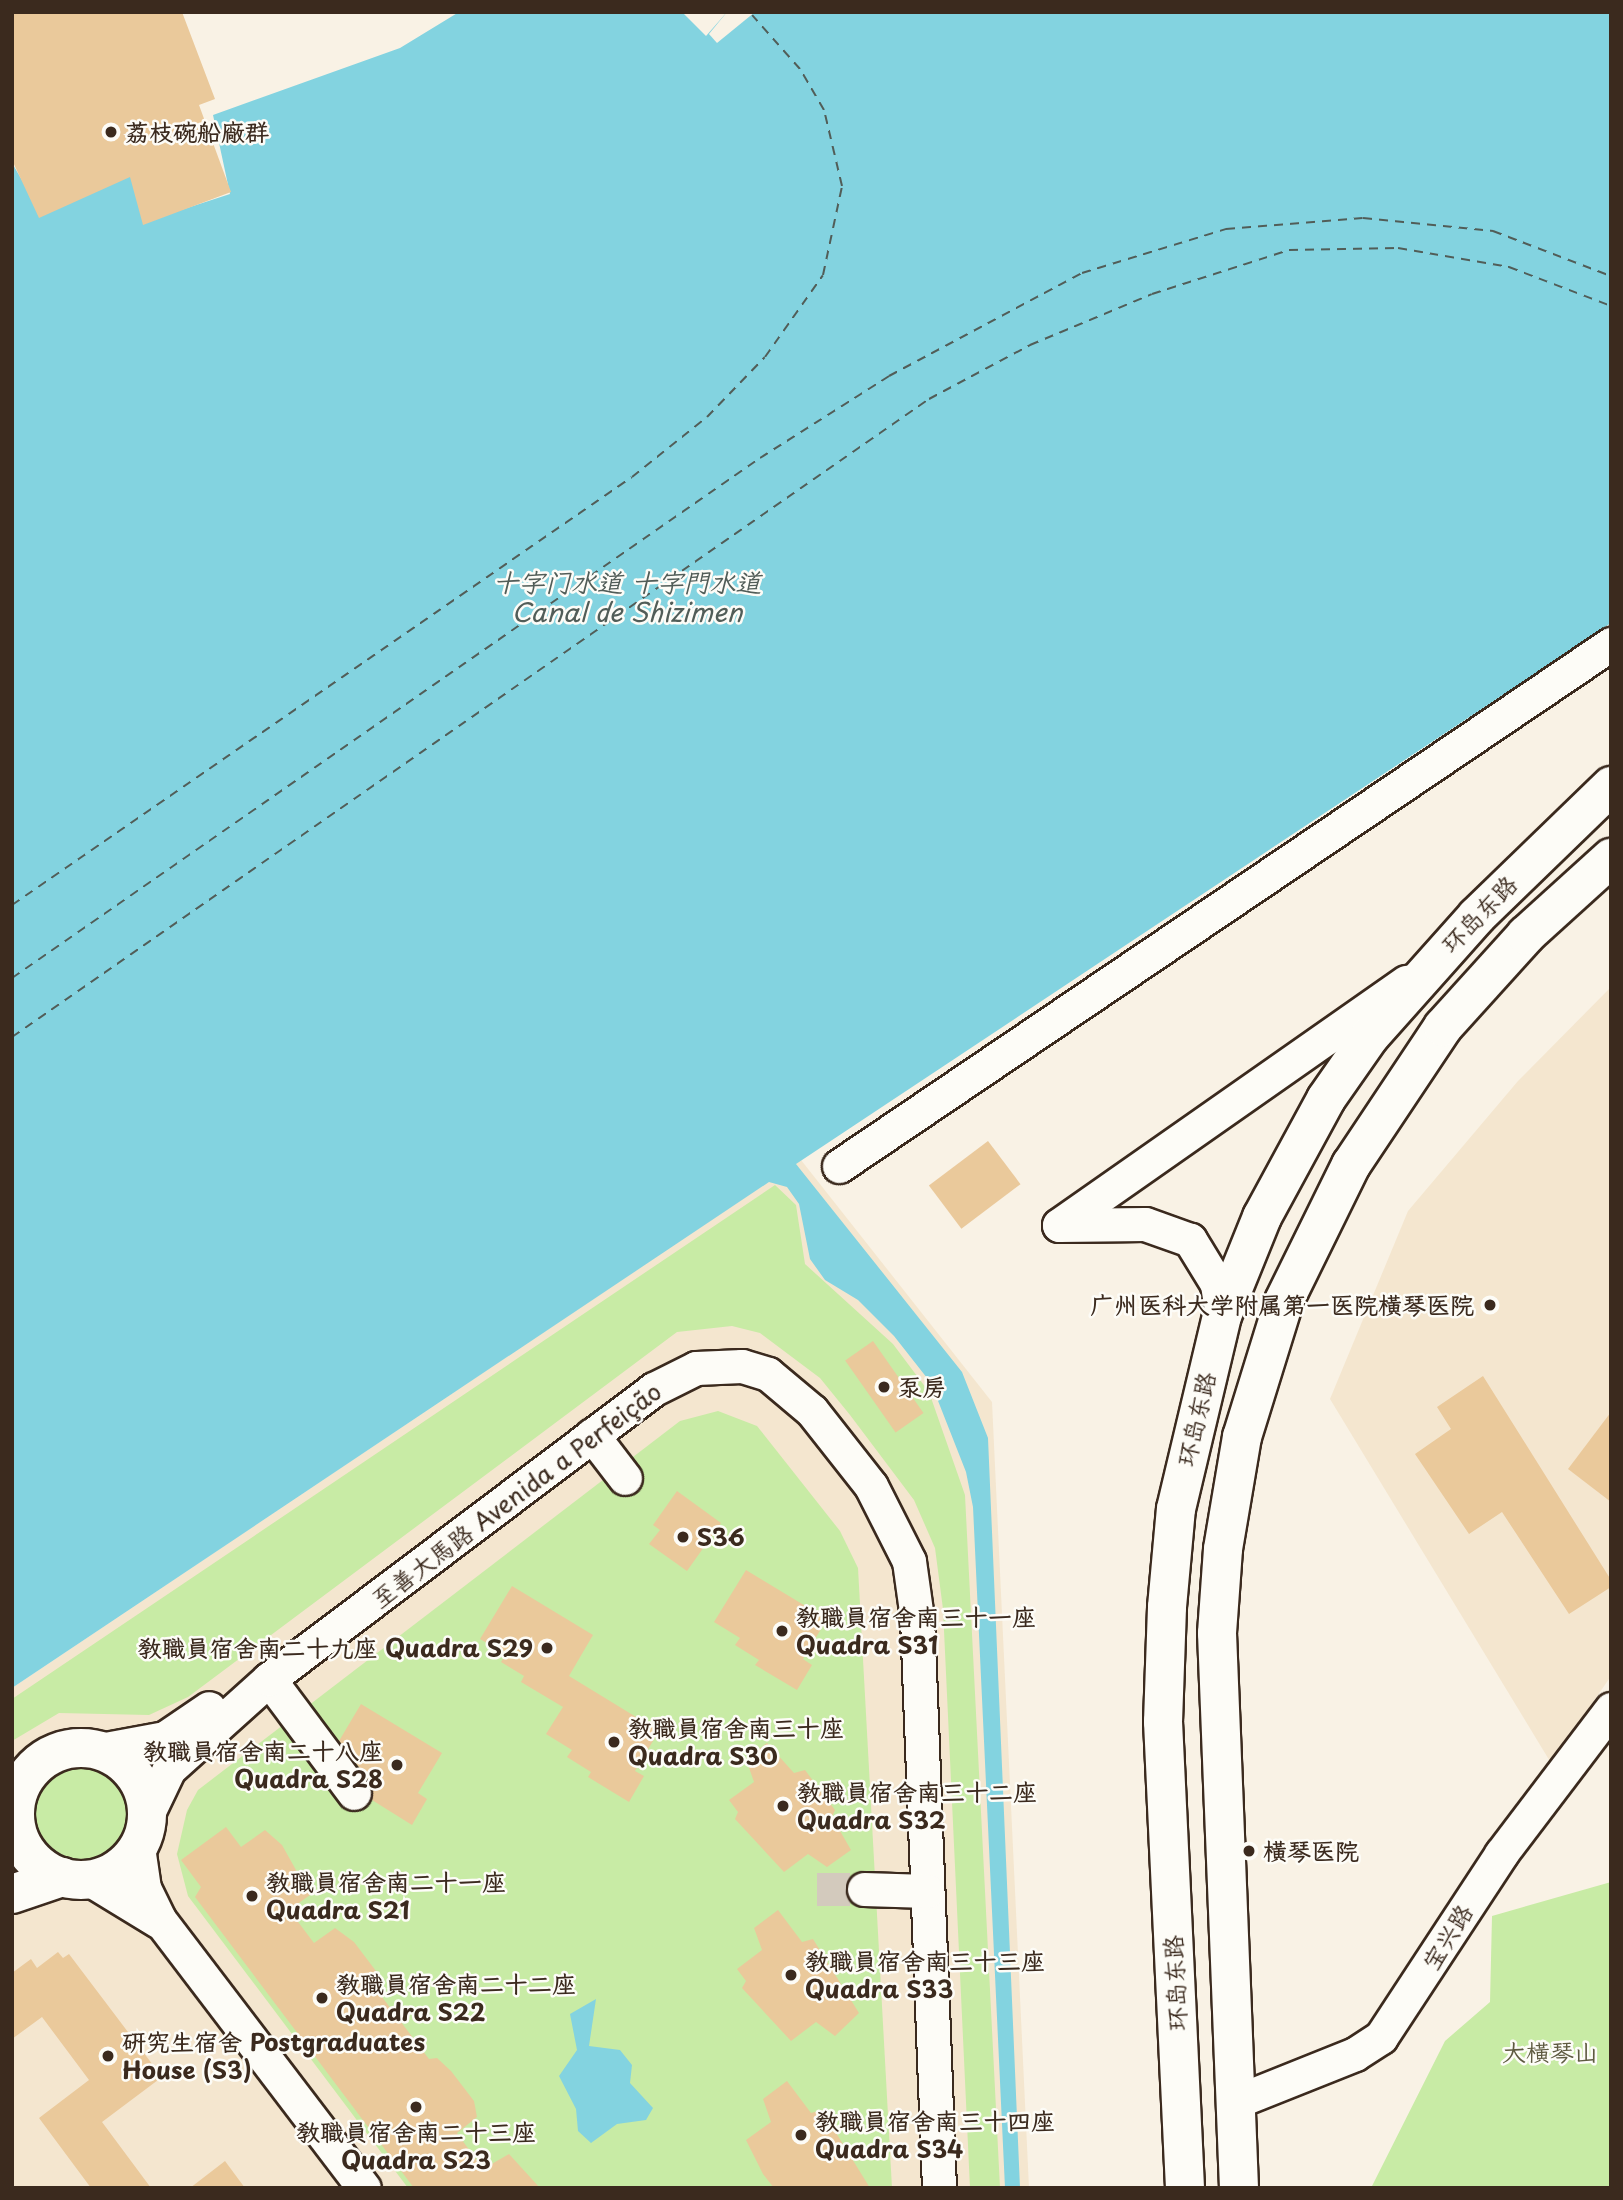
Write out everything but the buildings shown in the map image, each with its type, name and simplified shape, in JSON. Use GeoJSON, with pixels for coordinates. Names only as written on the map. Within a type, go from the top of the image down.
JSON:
{"type":"FeatureCollection","features":[{"type":"Feature","properties":{"kind":"main road","name":"环岛东路"},"geometry":{"type":"LineString","coordinates":[[1185,2188],[1163,1722],[1167,1608],[1176,1508],[1222,1316],[1262,1217],[1326,1099],[1431,965],[1611,786]]}},
{"type":"Feature","properties":{"kind":"main road","name":"环岛东路"},"geometry":{"type":"LineString","coordinates":[[1239,2188],[1217,1633],[1230,1499],[1265,1358],[1313,1238],[1398,1091],[1489,974],[1611,858]]}},
{"type":"Feature","properties":{"kind":"main road"},"geometry":{"type":"LineString","coordinates":[[12,1894],[76,1878],[122,1865],[142,1832],[135,1776],[100,1751],[63,1750],[31,1769],[21,1785],[14,1824],[30,1856],[76,1878]]}},
{"type":"Feature","properties":{"kind":"street"},"geometry":{"type":"LineString","coordinates":[[839,1166],[1611,644]]}},
{"type":"Feature","properties":{"kind":"street"},"geometry":{"type":"LineString","coordinates":[[1222,1316],[1217,1284],[1190,1240],[1145,1224],[1059,1225],[1431,965]]}},
{"type":"Feature","properties":{"kind":"street","name":"至善大馬路 Avenida a Perfeição"},"geometry":{"type":"LineString","coordinates":[[142,1832],[169,1769],[269,1679],[592,1435],[675,1377],[696,1368],[742,1366],[768,1374],[804,1404],[887,1511],[909,1560],[917,1618],[939,2188]]}},
{"type":"Feature","properties":{"kind":"street"},"geometry":{"type":"LineString","coordinates":[[592,1435],[625,1478]]}},
{"type":"Feature","properties":{"kind":"street"},"geometry":{"type":"LineString","coordinates":[[269,1679],[354,1793]]}},
{"type":"Feature","properties":{"kind":"street","name":"至善大馬路 Avenida a Perfeição"},"geometry":{"type":"LineString","coordinates":[[100,1751],[165,1738],[214,1704],[269,1679]]}},
{"type":"Feature","properties":{"kind":"street","name":"宝兴路"},"geometry":{"type":"LineString","coordinates":[[1236,2102],[1354,2054],[1381,2037],[1501,1854],[1611,1709]]}},
{"type":"Feature","properties":{"kind":"street"},"geometry":{"type":"LineString","coordinates":[[142,1832],[144,1888],[163,1924],[364,2188]]}},
{"type":"Feature","properties":{"kind":"street"},"geometry":{"type":"LineString","coordinates":[[76,1878],[123,1894],[163,1924]]}},
{"type":"Feature","properties":{"kind":"street"},"geometry":{"type":"LineString","coordinates":[[864,1889],[927,1891]]}},
{"type":"Feature","properties":{"kind":"shaded area","name":"广州医科大学附属第一医院横琴医院"},"geometry":{"type":"Polygon","coordinates":[[[1611,987],[1611,1676],[1551,1763],[1330,1399],[1408,1211],[1518,1081],[1611,987]]]}},
{"type":"Feature","properties":{"kind":"shaded area"},"geometry":{"type":"Polygon","coordinates":[[[801,1160],[992,1402],[1029,2188],[12,2188],[12,1688],[801,1160]]]}},
{"type":"Feature","properties":{"kind":"green space"},"geometry":{"type":"Polygon","coordinates":[[[775,1185],[796,1205],[805,1264],[893,1344],[929,1392],[965,1495],[1000,2188],[970,2188],[943,1609],[935,1548],[914,1500],[820,1378],[760,1333],[732,1326],[677,1332],[188,1697],[149,1715],[59,1713],[12,1741],[12,1699],[775,1185]]]}},
{"type":"Feature","properties":{"kind":"green space"},"geometry":{"type":"Polygon","coordinates":[[[718,1411],[757,1426],[840,1531],[858,1568],[892,2188],[408,2188],[188,1896],[177,1854],[187,1810],[198,1790],[680,1421],[718,1411]]]}},
{"type":"Feature","properties":{"kind":"green space"},"geometry":{"type":"Polygon","coordinates":[[[81,1765],[100,1769],[116,1779],[126,1795],[130,1814],[126,1833],[116,1849],[100,1859],[81,1863],[62,1859],[46,1849],[36,1833],[32,1814],[36,1795],[46,1779],[62,1769],[81,1765]]]}},
{"type":"Feature","properties":{"kind":"green space","name":"大橫琴山"},"geometry":{"type":"Polygon","coordinates":[[[1611,1882],[1611,2188],[1371,2188],[1445,2041],[1490,2002],[1492,1916],[1611,1882]]]}},
{"type":"Feature","properties":{"kind":"water","name":"十字门水道 十字門水道 Canal de Shizimen"},"geometry":{"type":"Polygon","coordinates":[[[459,12],[682,12],[706,36],[727,12],[1611,12],[1611,623],[796,1164],[962,1372],[988,1438],[1020,2188],[1005,2188],[973,1507],[966,1472],[931,1383],[894,1336],[858,1300],[825,1280],[810,1259],[799,1204],[787,1187],[769,1182],[12,1688],[12,163],[42,214],[108,110],[147,221],[230,194],[213,115],[400,48],[459,12]]]}},
{"type":"Feature","properties":{"kind":"water"},"geometry":{"type":"Polygon","coordinates":[[[596,1999],[589,2046],[620,2050],[632,2065],[630,2083],[653,2108],[646,2120],[617,2124],[591,2143],[578,2131],[576,2109],[559,2076],[577,2050],[570,2014],[596,1999]]]}},
{"type":"Feature","properties":{"kind":"pier"},"geometry":{"type":"Polygon","coordinates":[[[727,12],[755,12],[717,43],[709,34],[727,12]]]}},
{"type":"Feature","properties":{"kind":"ferry route"},"geometry":{"type":"LineString","coordinates":[[12,905],[632,477],[707,417],[765,357],[823,275],[842,186],[824,110],[800,69],[752,15]]}},
{"type":"Feature","properties":{"kind":"ferry route"},"geometry":{"type":"LineString","coordinates":[[12,978],[760,458],[889,376],[1082,273],[1226,229],[1363,218],[1493,231],[1611,276]]}},
{"type":"Feature","properties":{"kind":"ferry route"},"geometry":{"type":"LineString","coordinates":[[12,1037],[929,399],[1030,345],[1152,294],[1289,250],[1398,248],[1509,267],[1611,306]]}},
{"type":"Feature","properties":{"kind":"tunnel"},"geometry":{"type":"LineString","coordinates":[[817,1889],[864,1889]]}},
{"type":"Feature","properties":{"kind":"place","name":"荔枝碗船廠群"},"geometry":{"type":"Point","coordinates":[111,132]}},
{"type":"Feature","properties":{"kind":"place","name":"广州医科大学附属第一医院横琴医院"},"geometry":{"type":"Point","coordinates":[1490,1305]}},
{"type":"Feature","properties":{"kind":"place","name":"泵房"},"geometry":{"type":"Point","coordinates":[884,1387]}},
{"type":"Feature","properties":{"kind":"place","name":"S36"},"geometry":{"type":"Point","coordinates":[683,1537]}},
{"type":"Feature","properties":{"kind":"place","name":"教職員宿舍南三十一座 Quadra S31"},"geometry":{"type":"Point","coordinates":[782,1631]}},
{"type":"Feature","properties":{"kind":"place","name":"教職員宿舍南二十九座 Quadra S29"},"geometry":{"type":"Point","coordinates":[547,1648]}},
{"type":"Feature","properties":{"kind":"place","name":"教職員宿舍南三十座 Quadra S30"},"geometry":{"type":"Point","coordinates":[614,1742]}},
{"type":"Feature","properties":{"kind":"place","name":"教職員宿舍南二十八座 Quadra S28"},"geometry":{"type":"Point","coordinates":[397,1765]}},
{"type":"Feature","properties":{"kind":"place","name":"教職員宿舍南三十二座 Quadra S32"},"geometry":{"type":"Point","coordinates":[783,1806]}},
{"type":"Feature","properties":{"kind":"place","name":"横琴医院"},"geometry":{"type":"Point","coordinates":[1249,1851]}},
{"type":"Feature","properties":{"kind":"place","name":"教職員宿舍南二十一座 Quadra S21"},"geometry":{"type":"Point","coordinates":[252,1896]}},
{"type":"Feature","properties":{"kind":"place","name":"教職員宿舍南三十三座 Quadra S33"},"geometry":{"type":"Point","coordinates":[791,1975]}},
{"type":"Feature","properties":{"kind":"place","name":"教職員宿舍南二十二座 Quadra S22"},"geometry":{"type":"Point","coordinates":[322,1998]}},
{"type":"Feature","properties":{"kind":"place","name":"研究生宿舍 Postgraduates House (S3)"},"geometry":{"type":"Point","coordinates":[108,2056]}},
{"type":"Feature","properties":{"kind":"place","name":"教職員宿舍南二十三座 Quadra S23"},"geometry":{"type":"Point","coordinates":[416,2107]}},
{"type":"Feature","properties":{"kind":"place","name":"教職員宿舍南三十四座 Quadra S34"},"geometry":{"type":"Point","coordinates":[801,2135]}}]}
